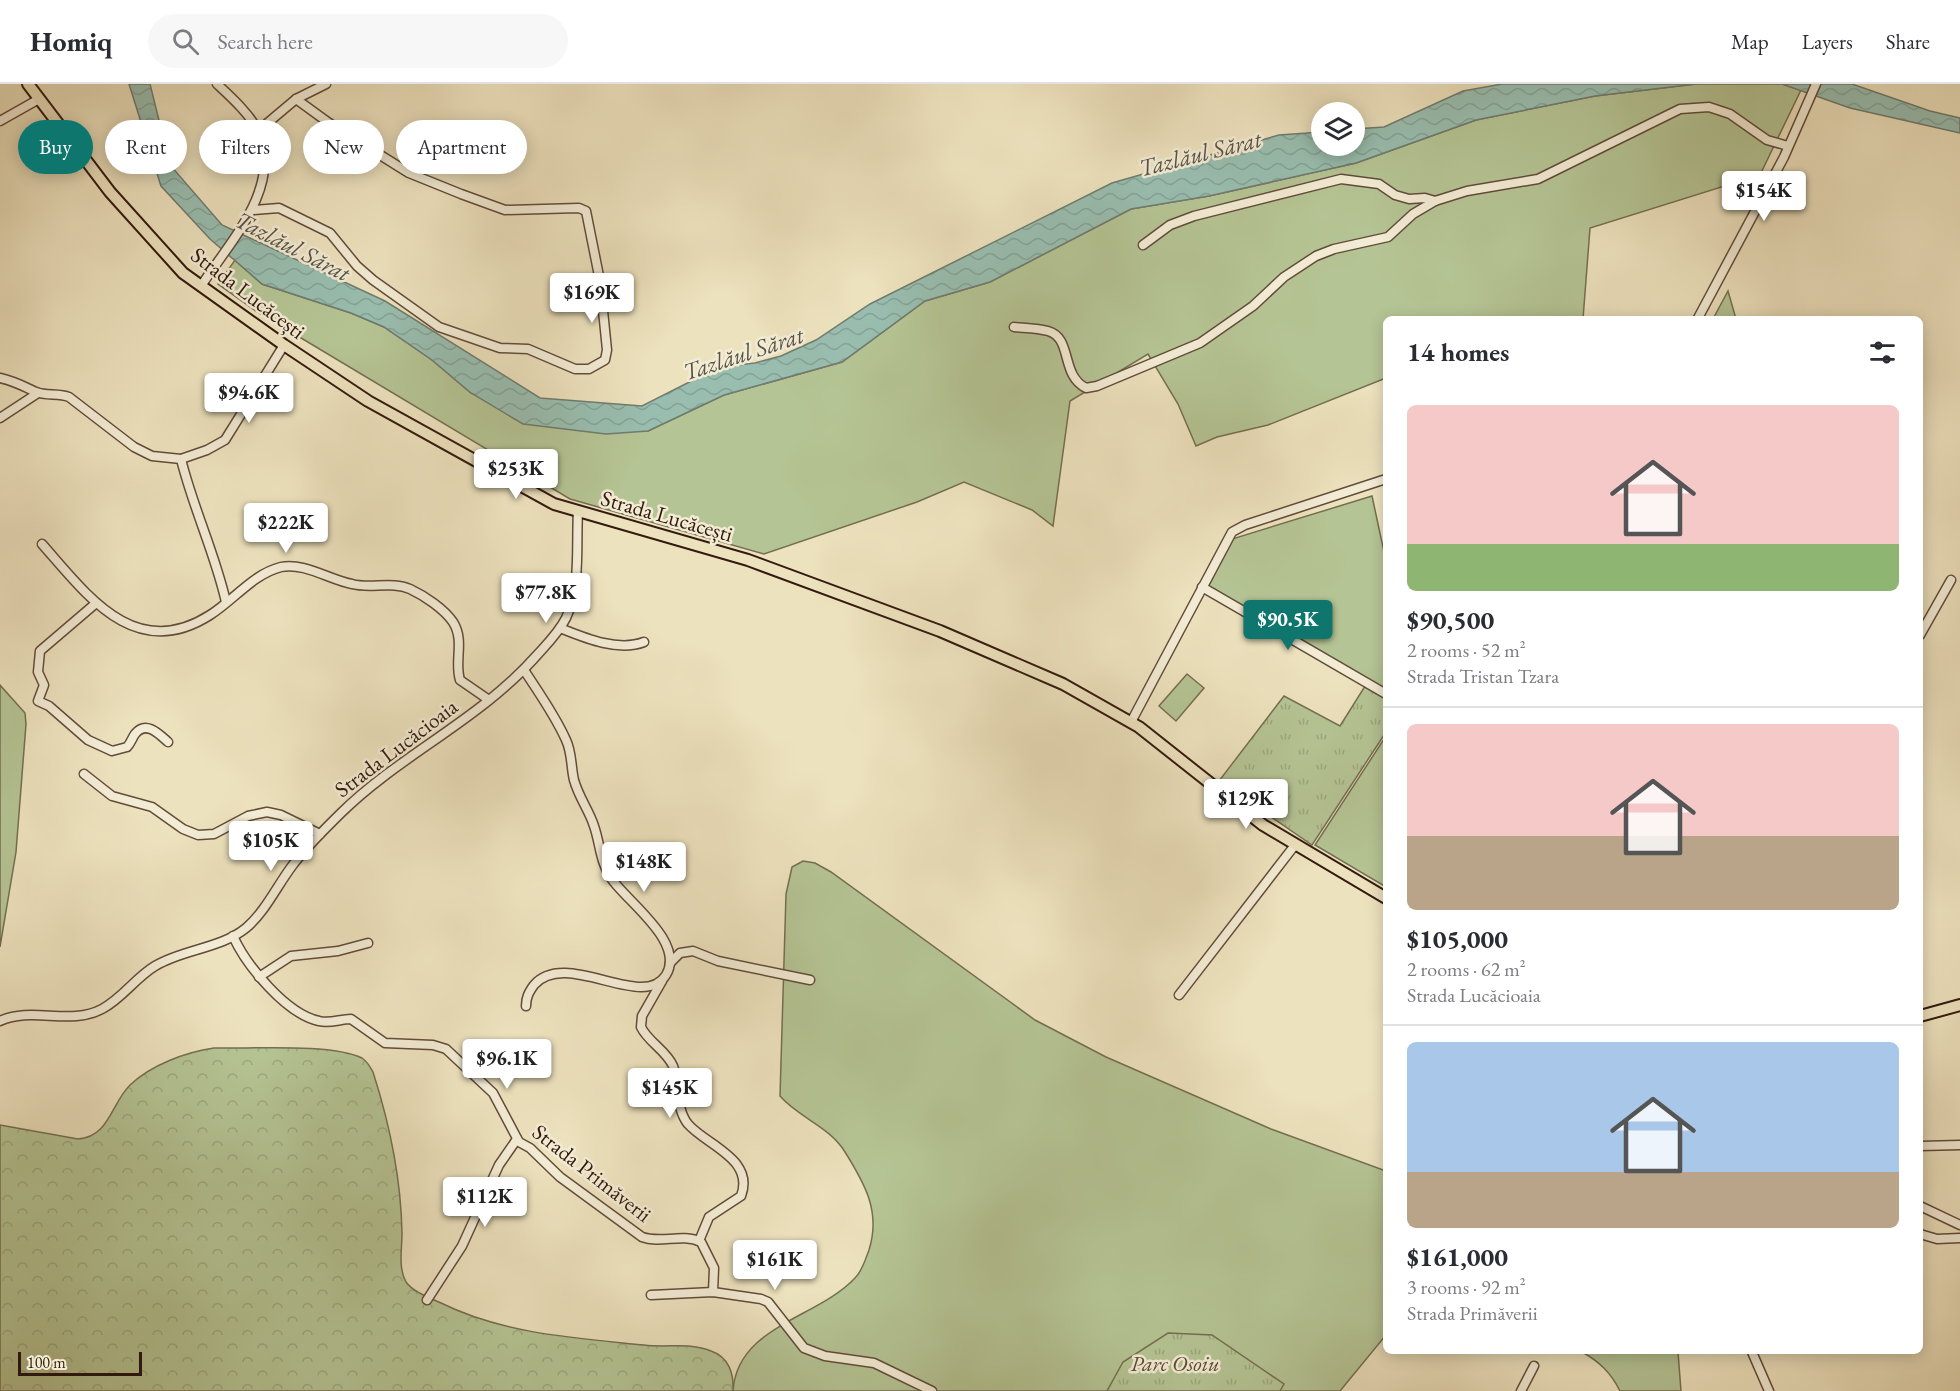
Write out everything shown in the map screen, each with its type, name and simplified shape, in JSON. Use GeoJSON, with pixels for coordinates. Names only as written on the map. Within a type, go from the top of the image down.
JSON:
{"type":"FeatureCollection","features":[{"type":"Feature","properties":{"kind":"main road","name":"Strada Lucăcești"},"geometry":{"type":"LineString","coordinates":[[28,84],[111,192],[183,273],[368,401],[554,504],[748,560],[940,631],[1062,684],[1131,722],[1254,819],[1383,896]]}},
{"type":"Feature","properties":{"kind":"main road"},"geometry":{"type":"LineString","coordinates":[[1923,1015],[1960,1005]]}},
{"type":"Feature","properties":{"kind":"street"},"geometry":{"type":"LineString","coordinates":[[217,84],[248,120]]}},
{"type":"Feature","properties":{"kind":"street"},"geometry":{"type":"LineString","coordinates":[[271,120],[296,99],[326,84]]}},
{"type":"Feature","properties":{"kind":"street"},"geometry":{"type":"LineString","coordinates":[[1699,316],[1788,146],[1816,84]]}},
{"type":"Feature","properties":{"kind":"street"},"geometry":{"type":"LineString","coordinates":[[0,121],[39,99]]}},
{"type":"Feature","properties":{"kind":"street"},"geometry":{"type":"LineString","coordinates":[[253,210],[279,208],[330,233],[357,266],[439,327],[500,348],[528,349],[575,369],[589,369],[605,360],[608,350],[600,281],[586,211],[579,208],[505,210],[460,194],[408,173],[328,123],[296,99]]}},
{"type":"Feature","properties":{"kind":"street"},"geometry":{"type":"LineString","coordinates":[[1014,327],[1048,331],[1057,335],[1065,351],[1070,374],[1086,388],[1097,386],[1200,343],[1252,306],[1284,277],[1316,256],[1334,249],[1388,237],[1413,214],[1435,201],[1467,190],[1538,179],[1680,109],[1709,108],[1730,114],[1767,140],[1788,146]]}},
{"type":"Feature","properties":{"kind":"street"},"geometry":{"type":"LineString","coordinates":[[201,286],[253,210],[264,174]]}},
{"type":"Feature","properties":{"kind":"street"},"geometry":{"type":"LineString","coordinates":[[1143,246],[1170,225],[1194,216],[1341,178],[1379,184],[1395,195],[1409,199],[1425,198],[1435,201]]}},
{"type":"Feature","properties":{"kind":"street"},"geometry":{"type":"LineString","coordinates":[[0,378],[17,382],[38,393],[57,393],[75,400],[114,433],[144,452],[160,457],[181,459],[207,450],[225,440],[262,375],[284,345]]}},
{"type":"Feature","properties":{"kind":"street"},"geometry":{"type":"LineString","coordinates":[[0,418],[38,393]]}},
{"type":"Feature","properties":{"kind":"street"},"geometry":{"type":"LineString","coordinates":[[181,459],[191,500],[208,537],[226,602]]}},
{"type":"Feature","properties":{"kind":"street"},"geometry":{"type":"LineString","coordinates":[[1131,722],[1232,532],[1245,525],[1383,480]]}},
{"type":"Feature","properties":{"kind":"street","name":"Strada Lucăcioaia"},"geometry":{"type":"LineString","coordinates":[[0,1021],[16,1015],[63,1016],[95,1012],[118,999],[158,964],[233,936],[250,924],[298,858],[359,795],[445,735],[489,700],[524,670],[560,628],[574,592],[578,511]]}},
{"type":"Feature","properties":{"kind":"street"},"geometry":{"type":"LineString","coordinates":[[42,544],[95,604],[121,621],[148,630],[167,631],[188,627],[211,614],[260,577],[283,567],[303,568],[355,585],[397,585],[410,589],[450,618],[459,639],[460,680],[489,700]]}},
{"type":"Feature","properties":{"kind":"street"},"geometry":{"type":"LineString","coordinates":[[1923,630],[1951,580]]}},
{"type":"Feature","properties":{"kind":"street"},"geometry":{"type":"LineString","coordinates":[[1202,587],[1383,692]]}},
{"type":"Feature","properties":{"kind":"street"},"geometry":{"type":"LineString","coordinates":[[95,604],[56,634],[40,651],[38,672],[44,685],[38,701],[50,706],[88,740],[112,751],[128,747],[135,734],[146,728],[153,729],[168,742]]}},
{"type":"Feature","properties":{"kind":"street"},"geometry":{"type":"LineString","coordinates":[[560,628],[592,640],[622,646],[644,642]]}},
{"type":"Feature","properties":{"kind":"street"},"geometry":{"type":"LineString","coordinates":[[524,670],[567,742],[580,801],[594,824],[602,859],[611,879],[654,926],[669,951],[670,963]]}},
{"type":"Feature","properties":{"kind":"street"},"geometry":{"type":"LineString","coordinates":[[84,774],[112,796],[152,807],[183,829],[198,835],[214,834],[248,816],[267,812],[281,815],[320,834]]}},
{"type":"Feature","properties":{"kind":"street"},"geometry":{"type":"LineString","coordinates":[[1179,995],[1295,845]]}},
{"type":"Feature","properties":{"kind":"street","name":"Strada Primăverii"},"geometry":{"type":"LineString","coordinates":[[233,936],[245,959],[259,977],[281,997],[316,1021],[351,1019],[385,1043],[433,1045],[446,1049],[493,1094],[505,1112],[517,1139],[530,1148],[560,1177],[635,1233],[648,1239],[691,1238],[699,1241]]}},
{"type":"Feature","properties":{"kind":"street"},"geometry":{"type":"LineString","coordinates":[[259,977],[291,956],[338,951],[368,943]]}},
{"type":"Feature","properties":{"kind":"street"},"geometry":{"type":"LineString","coordinates":[[713,1292],[714,1268],[705,1247],[699,1241],[709,1217],[741,1196],[743,1182],[739,1168],[730,1156],[688,1124],[681,1110],[670,1061],[641,1027],[642,1016],[670,963],[680,953],[693,951],[718,961],[810,980]]}},
{"type":"Feature","properties":{"kind":"street"},"geometry":{"type":"LineString","coordinates":[[526,1006],[531,989],[551,974],[563,972],[643,986],[655,984],[663,978]]}},
{"type":"Feature","properties":{"kind":"street"},"geometry":{"type":"LineString","coordinates":[[427,1300],[462,1246],[499,1166],[517,1139]]}},
{"type":"Feature","properties":{"kind":"street"},"geometry":{"type":"LineString","coordinates":[[1923,1146],[1960,1145]]}},
{"type":"Feature","properties":{"kind":"street"},"geometry":{"type":"LineString","coordinates":[[1923,1207],[1960,1225]]}},
{"type":"Feature","properties":{"kind":"street"},"geometry":{"type":"LineString","coordinates":[[1923,1235],[1937,1239],[1960,1238]]}},
{"type":"Feature","properties":{"kind":"street"},"geometry":{"type":"LineString","coordinates":[[651,1294],[713,1292],[768,1302],[798,1342],[812,1352],[874,1363],[932,1391]]}},
{"type":"Feature","properties":{"kind":"street"},"geometry":{"type":"LineString","coordinates":[[1753,1354],[1769,1391]]}},
{"type":"Feature","properties":{"kind":"street"},"geometry":{"type":"LineString","coordinates":[[1521,1391],[1534,1366]]}},
{"type":"Feature","properties":{"kind":"green space"},"geometry":{"type":"Polygon","coordinates":[[[1696,84],[1782,84],[1801,90],[1760,175],[1590,228],[1583,316],[1383,316],[1383,379],[1268,425],[1217,437],[1196,446],[1178,404],[1148,354],[1070,401],[1053,526],[1032,510],[964,482],[917,502],[764,554],[570,499],[256,311],[218,284],[235,260],[262,284],[351,313],[384,327],[432,360],[471,393],[648,431],[724,395],[842,362],[925,301],[990,282],[1131,209],[1209,196],[1356,163],[1476,120],[1595,96],[1696,84]]]}},
{"type":"Feature","properties":{"kind":"green space"},"geometry":{"type":"Polygon","coordinates":[[[1728,291],[1735,316],[1715,316],[1728,291]]]}},
{"type":"Feature","properties":{"kind":"green space"},"geometry":{"type":"Polygon","coordinates":[[[1372,496],[1383,547],[1383,690],[1207,589],[1232,539],[1372,496]]]}},
{"type":"Feature","properties":{"kind":"green space"},"geometry":{"type":"Polygon","coordinates":[[[1187,674],[1204,688],[1176,721],[1159,706],[1187,674]]]}},
{"type":"Feature","properties":{"kind":"green space"},"geometry":{"type":"Polygon","coordinates":[[[1367,683],[1383,692],[1383,737],[1312,845],[1219,781],[1284,696],[1340,726],[1367,683]]]}},
{"type":"Feature","properties":{"kind":"green space"},"geometry":{"type":"Polygon","coordinates":[[[0,685],[25,713],[26,724],[16,852],[0,947],[0,685]]]}},
{"type":"Feature","properties":{"kind":"green space"},"geometry":{"type":"Polygon","coordinates":[[[1383,741],[1383,885],[1315,845],[1383,741]]]}},
{"type":"Feature","properties":{"kind":"green space"},"geometry":{"type":"Polygon","coordinates":[[[803,861],[815,863],[831,872],[1035,1020],[1106,1057],[1271,1129],[1383,1170],[1383,1339],[1340,1391],[733,1391],[738,1369],[749,1352],[764,1337],[839,1292],[855,1278],[864,1265],[872,1236],[873,1223],[869,1199],[859,1175],[845,1152],[831,1135],[780,1096],[786,894],[792,867],[803,861]]]}},
{"type":"Feature","properties":{"kind":"green space"},"geometry":{"type":"Polygon","coordinates":[[[214,1048],[331,1050],[362,1058],[367,1063],[373,1072],[394,1152],[401,1212],[402,1271],[406,1282],[417,1292],[490,1322],[540,1333],[653,1346],[703,1348],[722,1357],[726,1362],[733,1378],[733,1391],[0,1391],[0,1125],[78,1139],[88,1137],[103,1126],[124,1093],[138,1078],[169,1061],[214,1048]]]}},
{"type":"Feature","properties":{"kind":"green space","name":"Parc Osoiu"},"geometry":{"type":"Polygon","coordinates":[[[1168,1333],[1212,1335],[1284,1384],[1280,1391],[1107,1391],[1123,1362],[1168,1333]]]}},
{"type":"Feature","properties":{"kind":"green space"},"geometry":{"type":"Polygon","coordinates":[[[1585,1354],[1678,1354],[1681,1391],[1620,1391],[1604,1368],[1585,1354]]]}},
{"type":"Feature","properties":{"kind":"water"},"geometry":{"type":"Polygon","coordinates":[[[129,84],[150,84],[159,120],[140,120],[129,84]]]}},
{"type":"Feature","properties":{"kind":"water"},"geometry":{"type":"Polygon","coordinates":[[[1502,84],[1696,84],[1595,96],[1476,120],[1356,163],[1209,196],[1131,209],[990,282],[925,301],[842,362],[724,395],[648,431],[606,434],[523,424],[471,393],[432,360],[384,327],[351,313],[262,284],[210,239],[161,186],[157,174],[178,174],[222,225],[385,301],[540,398],[642,406],[719,367],[755,363],[781,356],[816,340],[870,304],[1112,183],[1279,135],[1311,133],[1311,156],[1365,156],[1365,128],[1384,127],[1463,91],[1502,84]]]}},
{"type":"Feature","properties":{"kind":"water"},"geometry":{"type":"Polygon","coordinates":[[[1782,84],[1852,84],[1930,111],[1960,118],[1960,133],[1850,108],[1782,84]]]}},
{"type":"Feature","properties":{"kind":"water label","name":"Tazlăul Sărat"},"geometry":{"type":"Point","coordinates":[1200,153]}},
{"type":"Feature","properties":{"kind":"water label","name":"Tazlăul Sărat"},"geometry":{"type":"Point","coordinates":[293,246]}},
{"type":"Feature","properties":{"kind":"water label","name":"Tazlăul Sărat"},"geometry":{"type":"Point","coordinates":[743,353]}}]}
